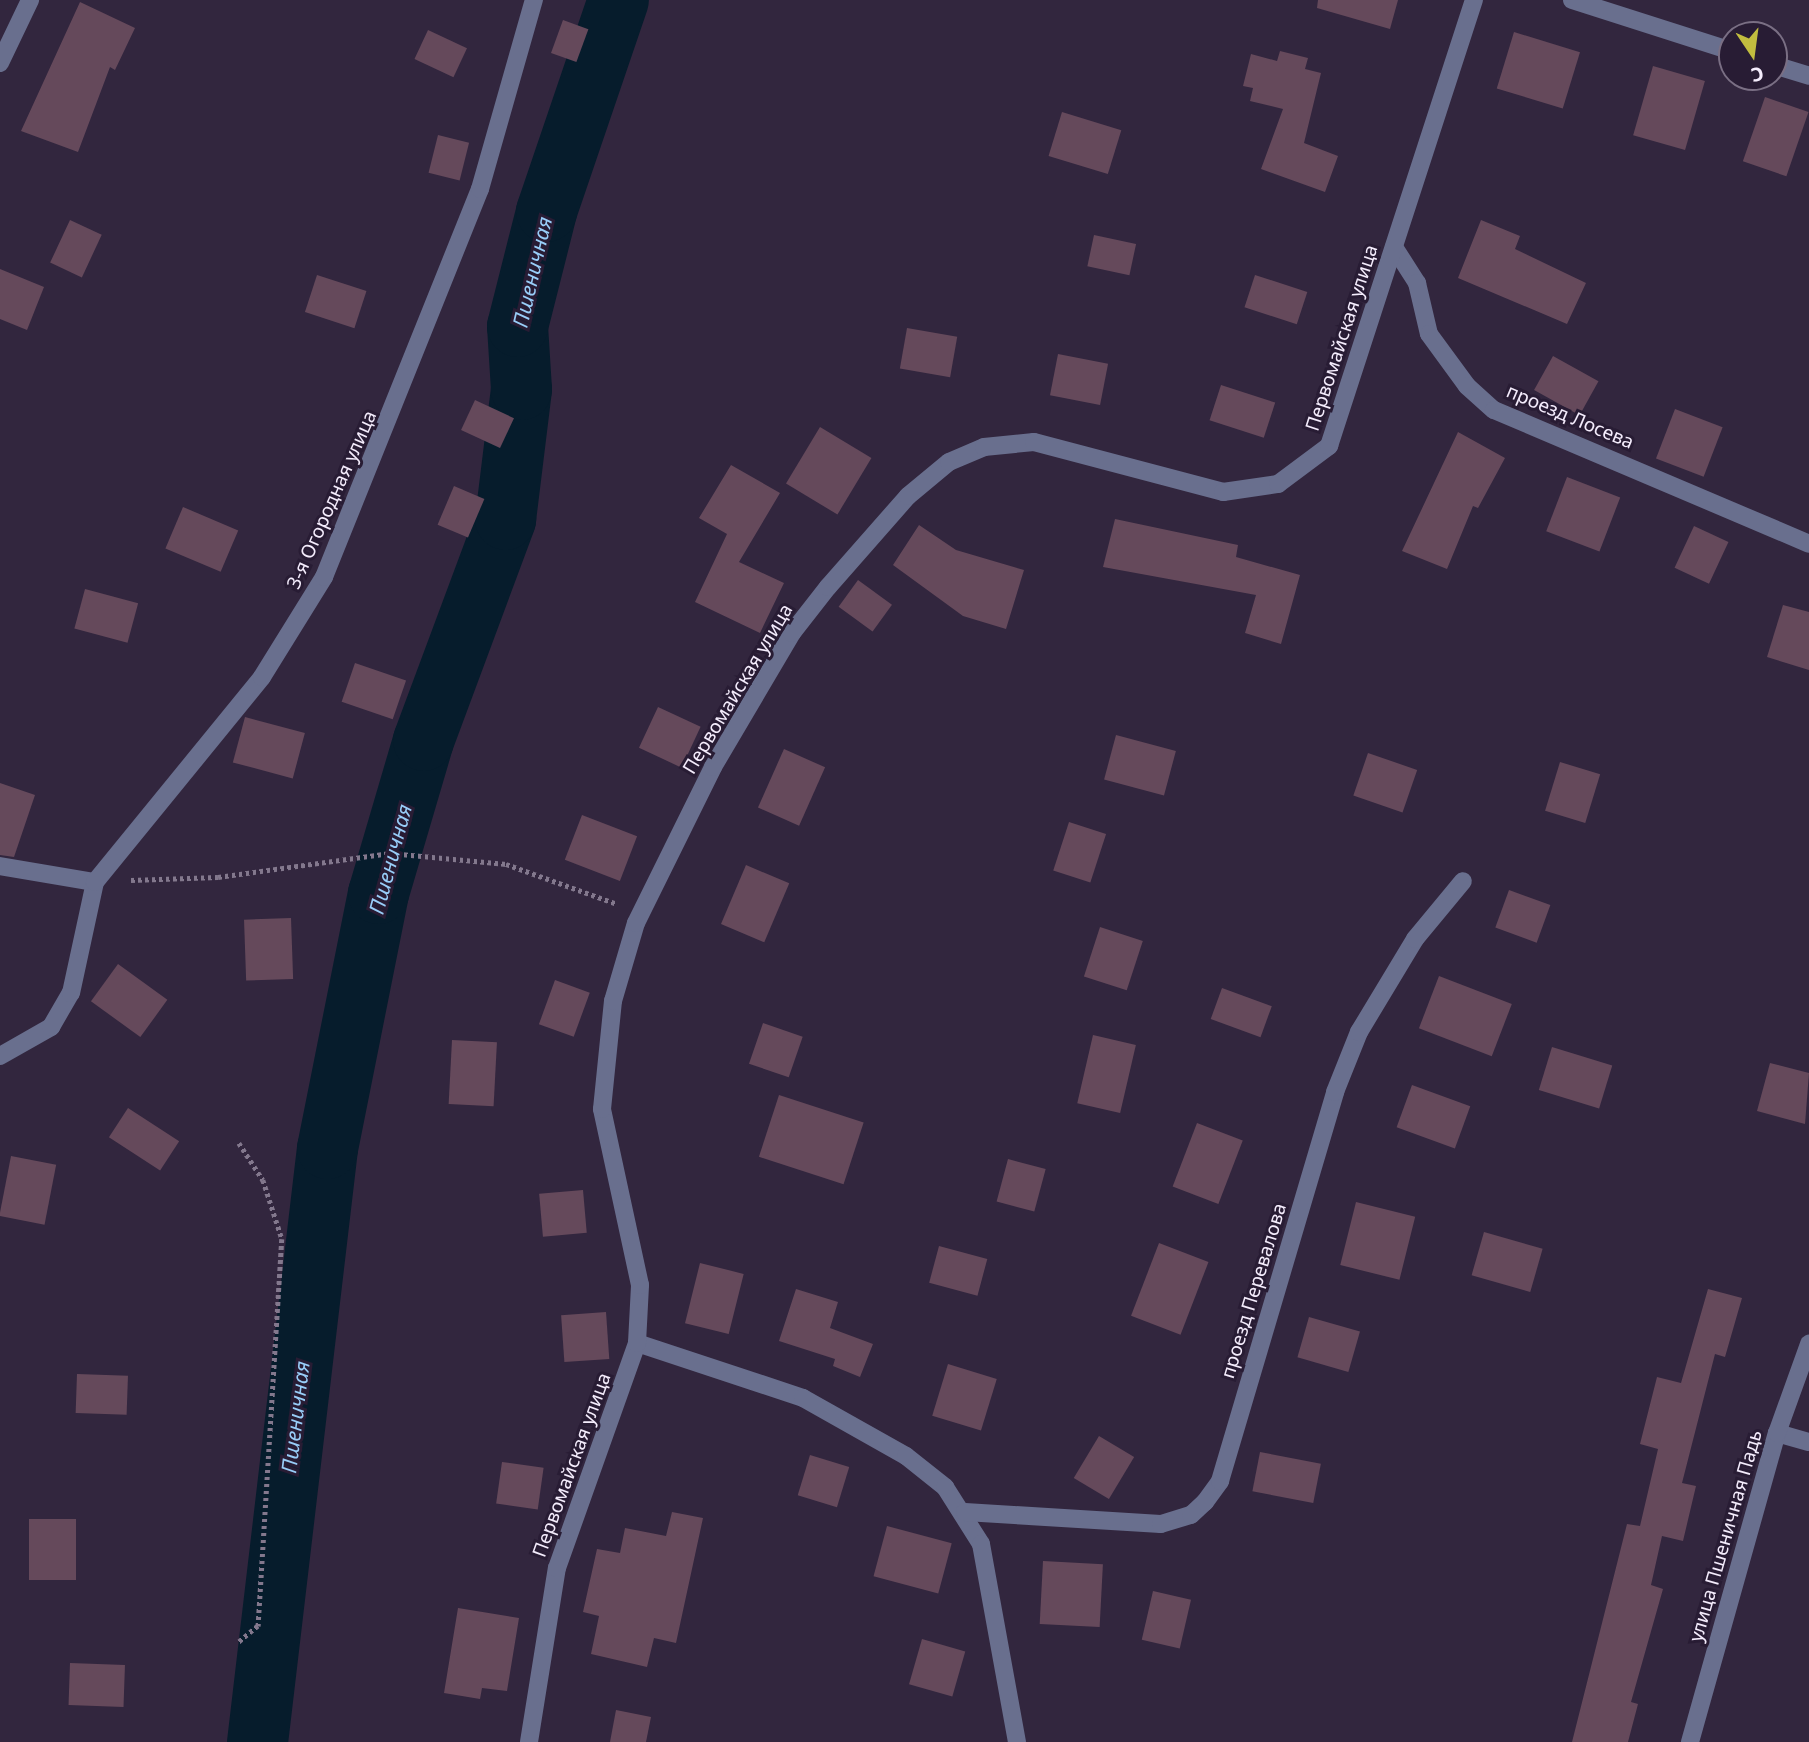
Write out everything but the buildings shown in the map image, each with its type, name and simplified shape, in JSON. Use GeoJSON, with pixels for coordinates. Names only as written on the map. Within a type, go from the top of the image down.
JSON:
{"type":"FeatureCollection","features":[{"type":"Feature","properties":{"kind":"street"},"geometry":{"type":"LineString","coordinates":[[0,63],[30,0]]}},
{"type":"Feature","properties":{"kind":"street","name":"3-я Огородная улица"},"geometry":{"type":"LineString","coordinates":[[0,1056],[51,1027],[71,993],[95,882],[262,677],[324,577],[481,189],[534,0]]}},
{"type":"Feature","properties":{"kind":"street","name":"Первомайская улица"},"geometry":{"type":"LineString","coordinates":[[529,1742],[557,1568],[637,1343],[640,1285],[602,1109],[613,1002],[641,913],[713,767],[792,633],[908,496],[948,463],[984,447],[1034,442],[1223,492],[1278,484],[1329,446],[1474,0]]}},
{"type":"Feature","properties":{"kind":"street"},"geometry":{"type":"LineString","coordinates":[[1572,0],[1718,47]]}},
{"type":"Feature","properties":{"kind":"street"},"geometry":{"type":"LineString","coordinates":[[1788,69],[1809,76]]}},
{"type":"Feature","properties":{"kind":"street","name":"проезд Лосева"},"geometry":{"type":"LineString","coordinates":[[1394,247],[1417,283],[1429,334],[1467,386],[1494,410],[1809,544]]}},
{"type":"Feature","properties":{"kind":"street"},"geometry":{"type":"LineString","coordinates":[[0,866],[95,882]]}},
{"type":"Feature","properties":{"kind":"street","name":"проезд Перевалова"},"geometry":{"type":"LineString","coordinates":[[965,1512],[1161,1524],[1191,1515],[1205,1502],[1220,1481],[1335,1092],[1359,1032],[1415,939],[1463,881]]}},
{"type":"Feature","properties":{"kind":"street"},"geometry":{"type":"LineString","coordinates":[[637,1343],[803,1398],[906,1456],[965,1512],[989,1577],[1017,1742]]}},
{"type":"Feature","properties":{"kind":"street","name":"улица Пшеничная Падь"},"geometry":{"type":"LineString","coordinates":[[1690,1742],[1777,1433],[1809,1344]]}},
{"type":"Feature","properties":{"kind":"street"},"geometry":{"type":"LineString","coordinates":[[1777,1433],[1809,1442]]}},
{"type":"Feature","properties":{"kind":"path"},"geometry":{"type":"LineString","coordinates":[[95,882],[218,877],[390,853],[506,864],[641,913]]}},
{"type":"Feature","properties":{"kind":"path"},"geometry":{"type":"LineString","coordinates":[[239,1143],[263,1180],[282,1239],[258,1626],[239,1642]]}},
{"type":"Feature","properties":{"kind":"waterway","name":"Пшеничная"},"geometry":{"type":"LineString","coordinates":[[257,1742],[327,1148],[378,893],[423,740],[505,519],[521,389],[517,326],[546,211],[618,0]]}}]}
